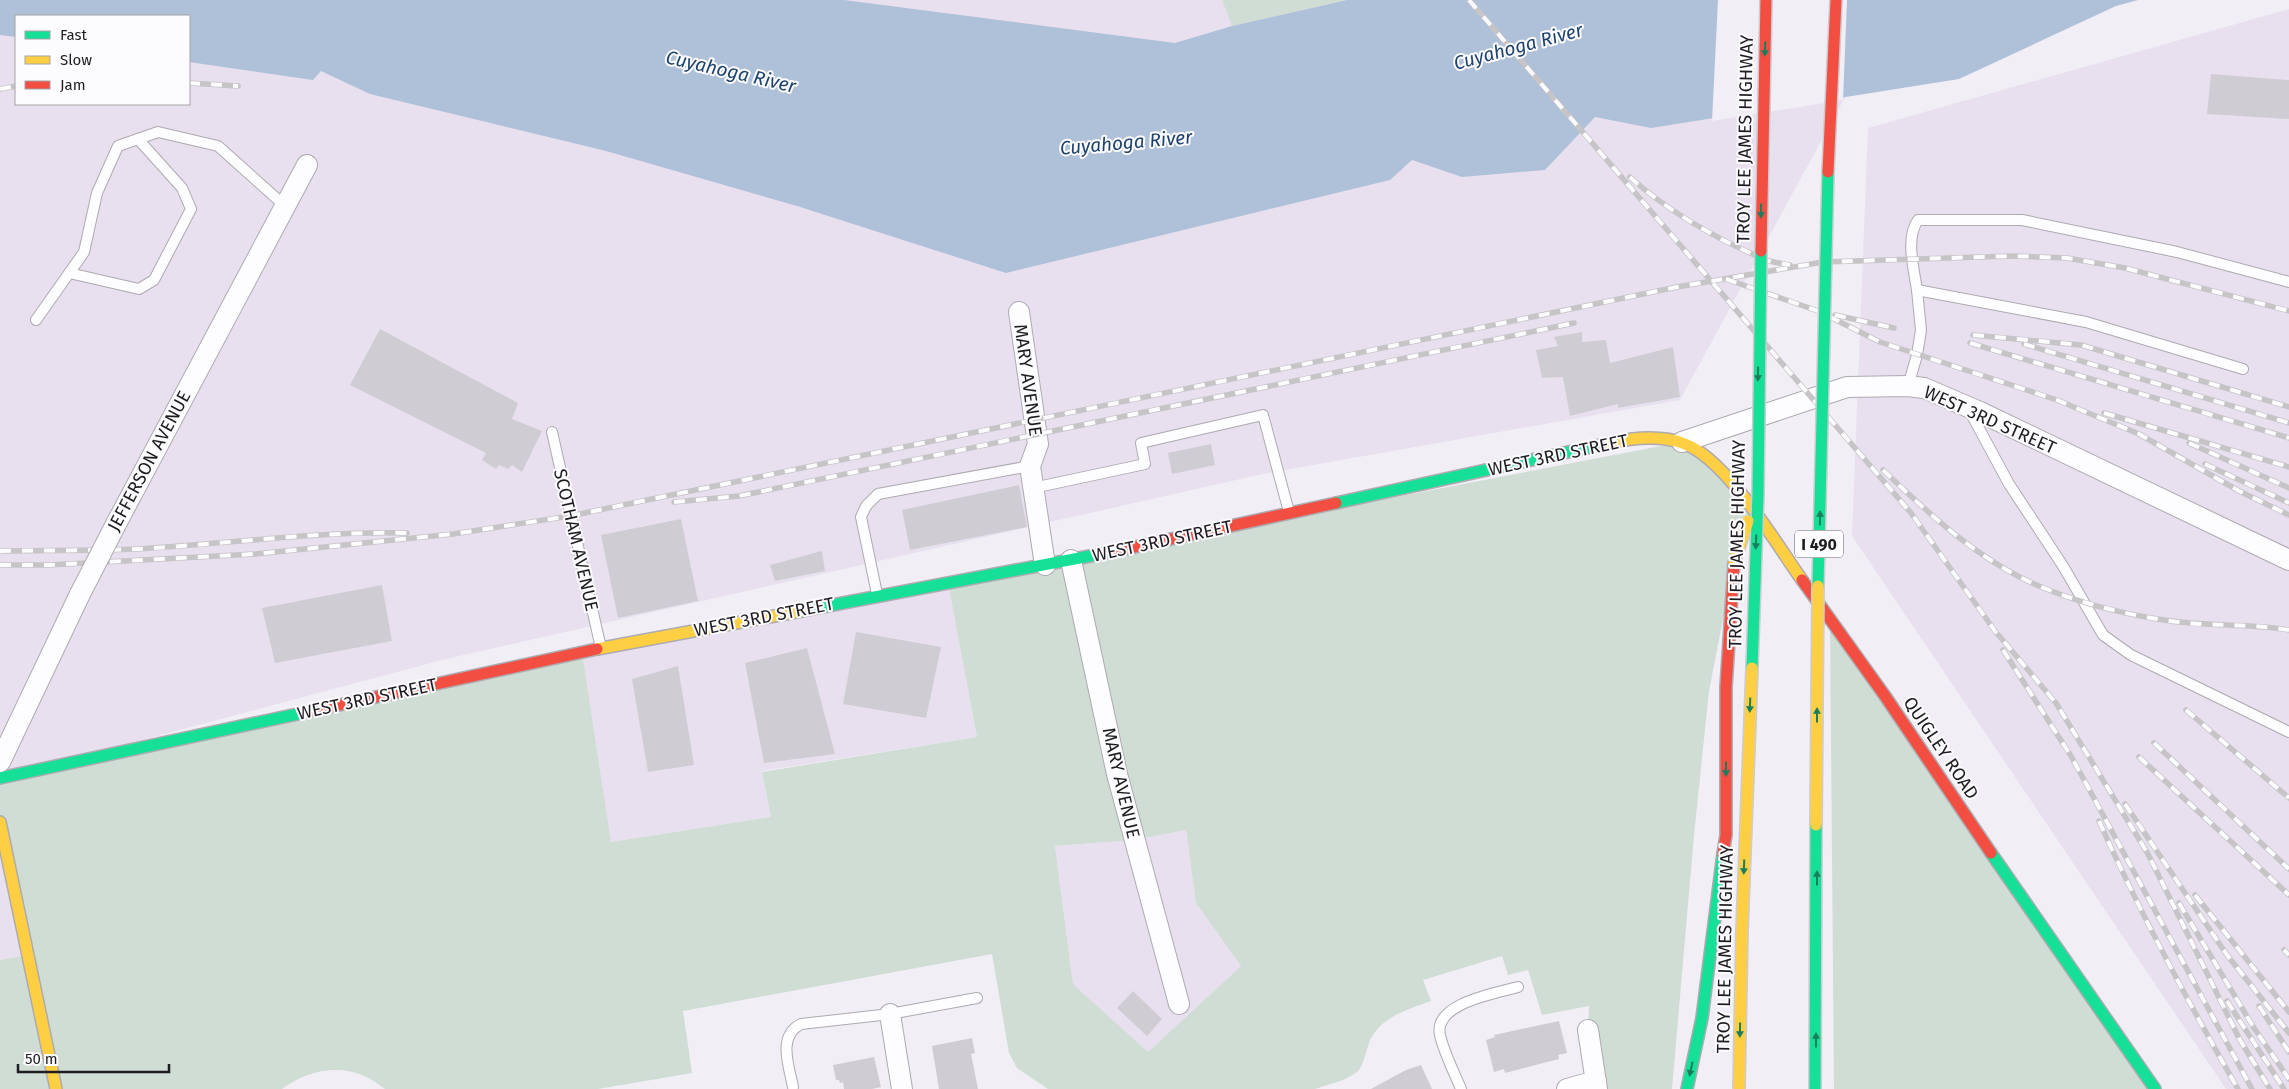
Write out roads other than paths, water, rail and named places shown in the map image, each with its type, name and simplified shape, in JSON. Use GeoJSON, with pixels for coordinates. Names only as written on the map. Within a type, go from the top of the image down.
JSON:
{"type":"FeatureCollection","features":[{"type":"Feature","properties":{"kind":"main road","name":"TROY LEE JAMES HIGHWAY"},"geometry":{"type":"LineString","coordinates":[[1739,1089],[1742,930],[1758,494],[1762,127],[1766,0]]}},
{"type":"Feature","properties":{"kind":"main road","name":"I 490"},"geometry":{"type":"LineString","coordinates":[[1816,1089],[1817,637],[1829,150],[1836,0]]}},
{"type":"Feature","properties":{"kind":"main road","name":"WEST 3RD STREET"},"geometry":{"type":"LineString","coordinates":[[0,778],[601,648],[1046,565],[1624,440],[1660,438],[1682,442]]}},
{"type":"Feature","properties":{"kind":"main road","name":"QUIGLEY ROAD"},"geometry":{"type":"LineString","coordinates":[[1682,442],[1709,456],[1729,478],[1886,696],[2035,919],[2155,1089]]}},
{"type":"Feature","properties":{"kind":"main road"},"geometry":{"type":"LineString","coordinates":[[1687,1089],[1702,1018],[1726,835],[1726,687],[1734,563],[1758,494]]}},
{"type":"Feature","properties":{"kind":"main road"},"geometry":{"type":"LineString","coordinates":[[0,822],[56,1089]]}},
{"type":"Feature","properties":{"kind":"street","name":"JEFFERSON AVENUE"},"geometry":{"type":"LineString","coordinates":[[0,762],[80,594],[307,165]]}},
{"type":"Feature","properties":{"kind":"street","name":"MARY AVENUE"},"geometry":{"type":"LineString","coordinates":[[1019,312],[1038,444],[1030,466],[1046,565]]}},
{"type":"Feature","properties":{"kind":"street","name":"WEST 3RD STREET"},"geometry":{"type":"LineString","coordinates":[[1682,442],[1847,387],[1908,386],[1924,388],[2289,560]]}},
{"type":"Feature","properties":{"kind":"street","name":"MARY AVENUE"},"geometry":{"type":"LineString","coordinates":[[1070,560],[1117,774],[1179,1004]]}},
{"type":"Feature","properties":{"kind":"street"},"geometry":{"type":"LineString","coordinates":[[890,1014],[902,1089]]}},
{"type":"Feature","properties":{"kind":"street"},"geometry":{"type":"LineString","coordinates":[[1567,1089],[1596,1085],[1588,1030]]}},
{"type":"Feature","properties":{"kind":"lane"},"geometry":{"type":"LineString","coordinates":[[36,320],[84,252],[97,193],[118,146],[158,132],[218,146],[285,206]]}},
{"type":"Feature","properties":{"kind":"lane"},"geometry":{"type":"LineString","coordinates":[[69,273],[139,289],[154,280],[166,261],[191,209],[182,188],[138,139]]}},
{"type":"Feature","properties":{"kind":"lane"},"geometry":{"type":"LineString","coordinates":[[1908,386],[1917,355],[1921,330],[1912,259],[1912,229],[1918,220],[2022,220],[2177,252],[2289,282]]}},
{"type":"Feature","properties":{"kind":"lane"},"geometry":{"type":"LineString","coordinates":[[1917,290],[2086,322],[2243,369]]}},
{"type":"Feature","properties":{"kind":"lane"},"geometry":{"type":"LineString","coordinates":[[1967,407],[2010,484],[2063,566],[2103,635],[2131,655],[2289,732]]}},
{"type":"Feature","properties":{"kind":"lane"},"geometry":{"type":"LineString","coordinates":[[1033,488],[1145,464],[1141,443],[1263,415],[1290,513]]}},
{"type":"Feature","properties":{"kind":"lane","name":"SCOTHAM AVENUE"},"geometry":{"type":"LineString","coordinates":[[552,432],[601,648]]}},
{"type":"Feature","properties":{"kind":"lane"},"geometry":{"type":"LineString","coordinates":[[878,596],[861,517],[866,506],[878,494],[1030,466]]}},
{"type":"Feature","properties":{"kind":"lane"},"geometry":{"type":"LineString","coordinates":[[1461,1089],[1440,1034],[1443,1020],[1458,1005],[1518,987]]}},
{"type":"Feature","properties":{"kind":"lane"},"geometry":{"type":"LineString","coordinates":[[793,1087],[786,1048],[787,1036],[792,1029],[801,1024],[890,1014],[977,998]]}},
{"type":"Feature","properties":{"kind":"water","name":"Cuyahoga River"},"geometry":{"type":"Polygon","coordinates":[[[0,0],[844,0],[1175,43],[1232,26],[1347,0],[2138,0],[2116,6],[1959,79],[1651,128],[1595,117],[1545,170],[1462,177],[1412,160],[1390,180],[1006,273],[797,206],[606,151],[370,94],[321,71],[313,80],[190,62],[190,15],[15,15],[15,37],[0,35],[0,0]]]}},
{"type":"Feature","properties":{"kind":"railway"},"geometry":{"type":"LineString","coordinates":[[1469,0],[1911,513],[1995,631],[2056,703],[2148,854],[2240,1040],[2270,1089]]}},
{"type":"Feature","properties":{"kind":"railway"},"geometry":{"type":"LineString","coordinates":[[190,83],[238,86]]}},
{"type":"Feature","properties":{"kind":"railway"},"geometry":{"type":"LineString","coordinates":[[0,89],[15,86]]}},
{"type":"Feature","properties":{"kind":"railway"},"geometry":{"type":"LineString","coordinates":[[1630,177],[1660,201],[1711,233],[1767,260],[1790,265]]}},
{"type":"Feature","properties":{"kind":"railway"},"geometry":{"type":"LineString","coordinates":[[0,565],[48,565],[255,554],[453,534],[570,516],[1677,287],[1823,262],[2012,256],[2067,258],[2125,268],[2289,311]]}},
{"type":"Feature","properties":{"kind":"railway"},"geometry":{"type":"LineString","coordinates":[[1726,279],[1818,311],[1880,342],[2057,400],[2139,434],[2239,491],[2289,515]]}},
{"type":"Feature","properties":{"kind":"railway"},"geometry":{"type":"LineString","coordinates":[[1835,315],[1894,328]]}},
{"type":"Feature","properties":{"kind":"railway"},"geometry":{"type":"LineString","coordinates":[[674,502],[739,496],[1574,323]]}},
{"type":"Feature","properties":{"kind":"railway"},"geometry":{"type":"LineString","coordinates":[[1973,335],[2081,345],[2289,407]]}},
{"type":"Feature","properties":{"kind":"railway"},"geometry":{"type":"LineString","coordinates":[[1970,343],[2289,438]]}},
{"type":"Feature","properties":{"kind":"railway"},"geometry":{"type":"LineString","coordinates":[[2024,344],[2289,423]]}},
{"type":"Feature","properties":{"kind":"railway"},"geometry":{"type":"LineString","coordinates":[[2104,413],[2289,467]]}},
{"type":"Feature","properties":{"kind":"railway"},"geometry":{"type":"LineString","coordinates":[[2189,443],[2289,488]]}},
{"type":"Feature","properties":{"kind":"railway"},"geometry":{"type":"LineString","coordinates":[[2205,464],[2289,503]]}},
{"type":"Feature","properties":{"kind":"railway"},"geometry":{"type":"LineString","coordinates":[[1883,470],[1934,517],[1970,546],[2009,571],[2046,589],[2096,606],[2147,617],[2195,624],[2258,626],[2289,630]]}},
{"type":"Feature","properties":{"kind":"railway"},"geometry":{"type":"LineString","coordinates":[[0,551],[137,549],[306,536],[407,533]]}},
{"type":"Feature","properties":{"kind":"railway"},"geometry":{"type":"LineString","coordinates":[[2003,650],[2071,756],[2252,1089]]}},
{"type":"Feature","properties":{"kind":"railway"},"geometry":{"type":"LineString","coordinates":[[2186,710],[2289,798]]}},
{"type":"Feature","properties":{"kind":"railway"},"geometry":{"type":"LineString","coordinates":[[2154,743],[2289,869]]}},
{"type":"Feature","properties":{"kind":"railway"},"geometry":{"type":"LineString","coordinates":[[2139,757],[2289,895]]}},
{"type":"Feature","properties":{"kind":"railway"},"geometry":{"type":"LineString","coordinates":[[2125,804],[2227,955],[2289,1033]]}},
{"type":"Feature","properties":{"kind":"railway"},"geometry":{"type":"LineString","coordinates":[[2099,821],[2165,957],[2238,1089]]}},
{"type":"Feature","properties":{"kind":"railway"},"geometry":{"type":"LineString","coordinates":[[2195,895],[2289,1012]]}},
{"type":"Feature","properties":{"kind":"railway"},"geometry":{"type":"LineString","coordinates":[[2179,903],[2254,1028],[2289,1079]]}},
{"type":"Feature","properties":{"kind":"railway"},"geometry":{"type":"LineString","coordinates":[[2284,950],[2289,955]]}},
{"type":"Feature","properties":{"kind":"railway"},"geometry":{"type":"LineString","coordinates":[[2227,1001],[2284,1089]]}},
{"type":"Feature","properties":{"kind":"railway"},"geometry":{"type":"LineString","coordinates":[[2259,1006],[2289,1052]]}}]}
